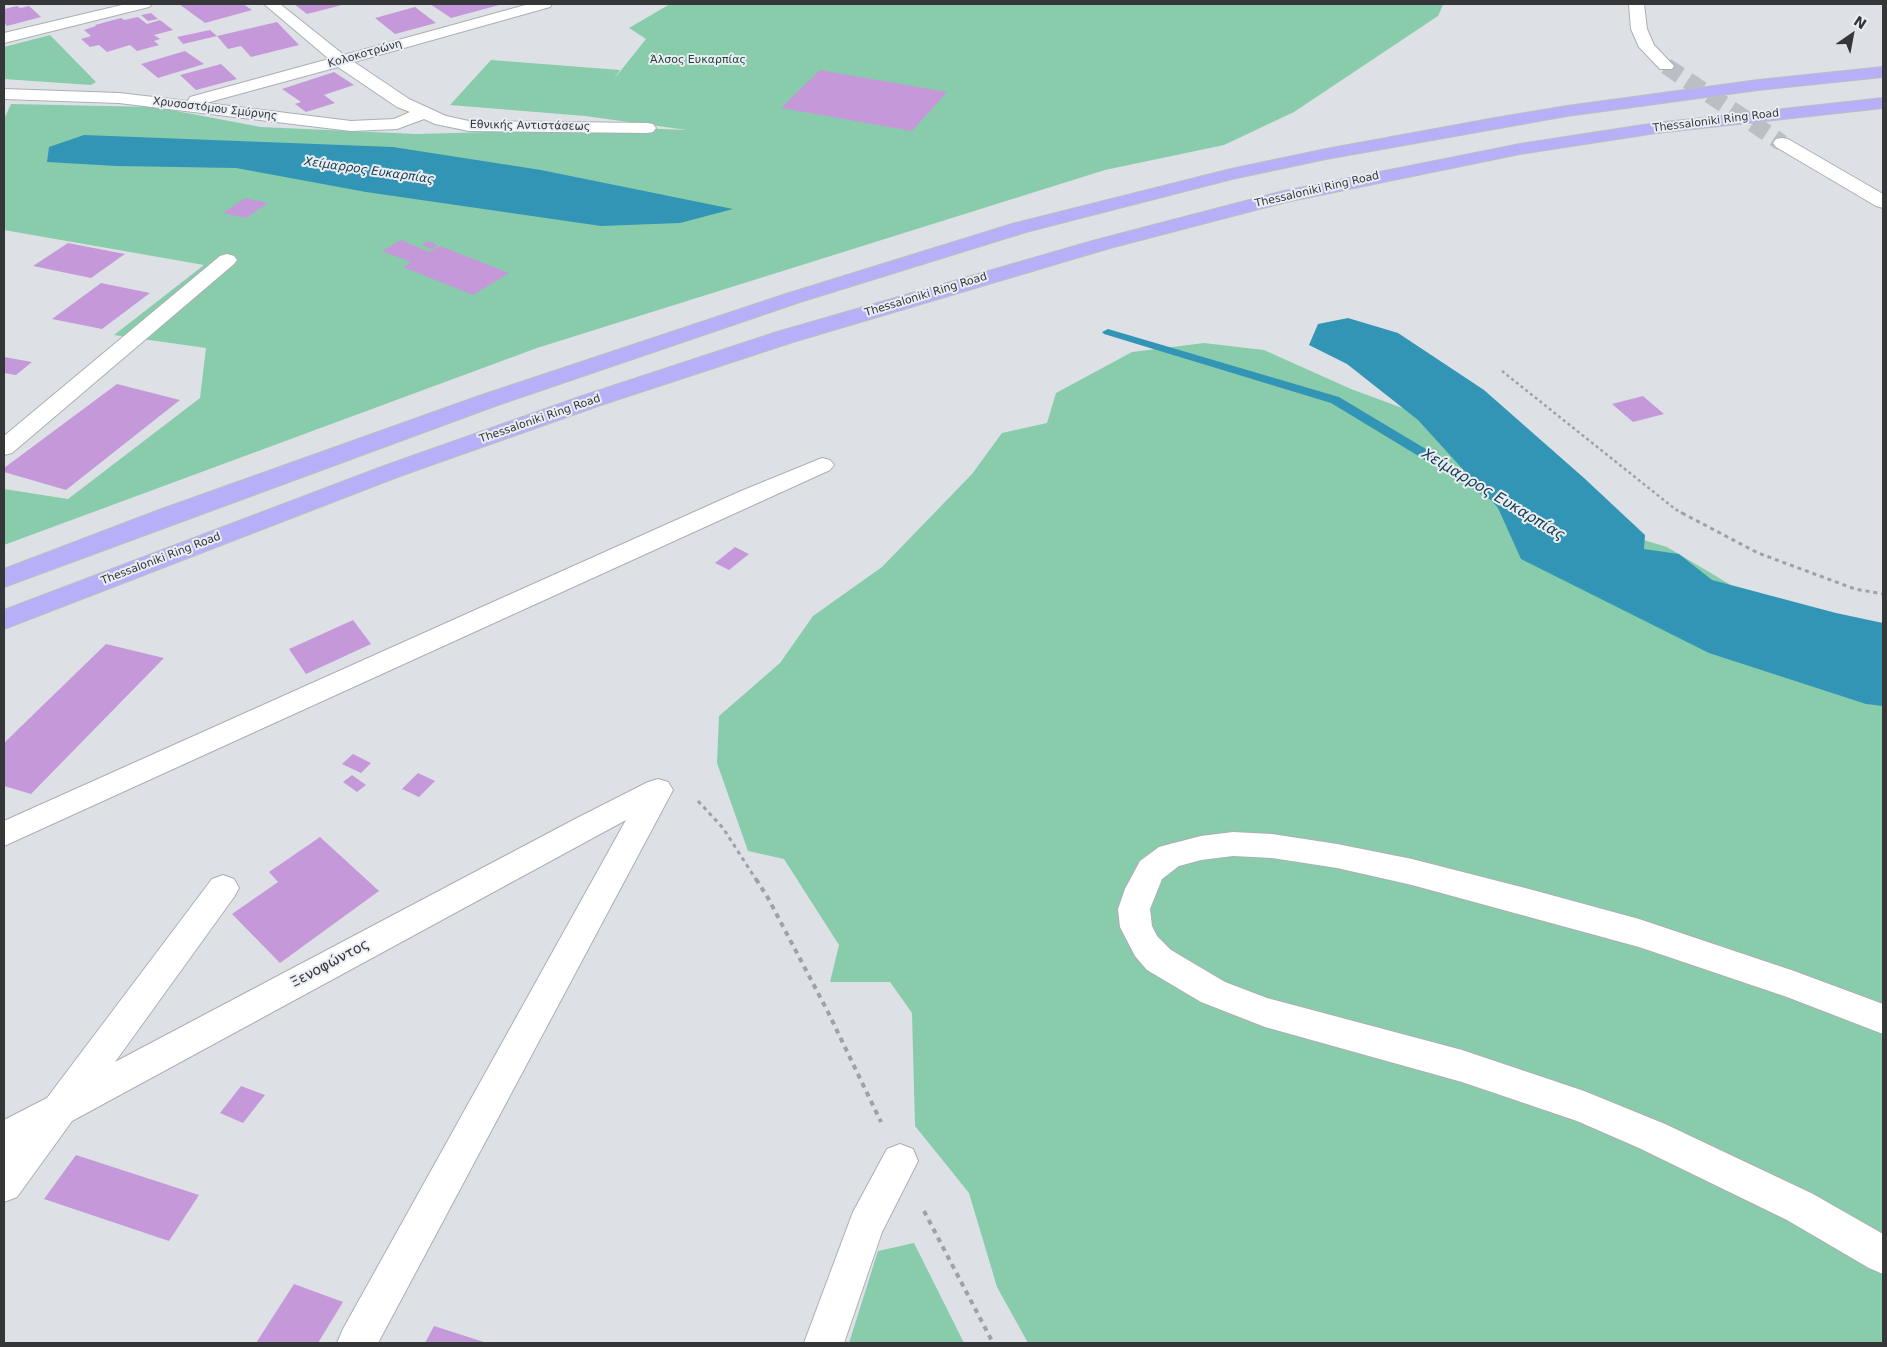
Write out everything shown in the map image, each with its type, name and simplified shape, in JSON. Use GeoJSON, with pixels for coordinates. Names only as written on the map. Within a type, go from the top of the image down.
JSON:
{"type":"FeatureCollection","features":[{"type":"Feature","properties":{"kind":"highway"},"geometry":{"type":"LineString","coordinates":[[4,578],[376,440],[612,358],[916,258],[1019,228],[1125,200],[1326,154],[1496,123],[1567,111],[1758,85],[1883,72]]}},
{"type":"Feature","properties":{"kind":"highway","name":"Thessaloniki Ring Road"},"geometry":{"type":"LineString","coordinates":[[4,620],[392,471],[590,401],[795,334],[1103,244],[1284,197],[1520,150],[1656,128],[1883,103]]}},
{"type":"Feature","properties":{"kind":"highway"},"geometry":{"type":"LineString","coordinates":[[4,562],[267,471],[376,440]]}},
{"type":"Feature","properties":{"kind":"street"},"geometry":{"type":"LineString","coordinates":[[4,38],[144,4]]}},
{"type":"Feature","properties":{"kind":"street","name":"Εθνικής Αντιστάσεως"},"geometry":{"type":"LineString","coordinates":[[271,4],[342,61],[403,103],[423,113],[455,124],[469,126],[647,128]]}},
{"type":"Feature","properties":{"kind":"street","name":"Κολοκοτρώνη"},"geometry":{"type":"LineString","coordinates":[[184,104],[545,4]]}},
{"type":"Feature","properties":{"kind":"street"},"geometry":{"type":"LineString","coordinates":[[1636,4],[1639,28],[1647,47],[1666,66]]}},
{"type":"Feature","properties":{"kind":"street","name":"Χρυσοστόμου Σμύρνης"},"geometry":{"type":"LineString","coordinates":[[4,94],[95,96],[184,104],[351,126],[397,124],[423,113]]}},
{"type":"Feature","properties":{"kind":"street"},"geometry":{"type":"LineString","coordinates":[[1782,143],[1883,202]]}},
{"type":"Feature","properties":{"kind":"street"},"geometry":{"type":"LineString","coordinates":[[4,448],[227,260]]}},
{"type":"Feature","properties":{"kind":"street"},"geometry":{"type":"LineString","coordinates":[[4,834],[750,496],[822,466]]}},
{"type":"Feature","properties":{"kind":"street"},"geometry":{"type":"LineString","coordinates":[[357,1343],[658,790]]}},
{"type":"Feature","properties":{"kind":"street","name":"Ξενοφώντος"},"geometry":{"type":"LineString","coordinates":[[4,1139],[658,790]]}},
{"type":"Feature","properties":{"kind":"street"},"geometry":{"type":"LineString","coordinates":[[1883,1019],[1794,985],[1602,922],[1412,872],[1336,856],[1272,846],[1233,844],[1201,848],[1170,856],[1151,870],[1141,889],[1134,909],[1136,927],[1146,946],[1159,960],[1212,992],[1264,1012],[1462,1066],[1584,1107],[1652,1136],[1800,1207],[1883,1255]]}},
{"type":"Feature","properties":{"kind":"street"},"geometry":{"type":"LineString","coordinates":[[4,1184],[223,888]]}},
{"type":"Feature","properties":{"kind":"street"},"geometry":{"type":"LineString","coordinates":[[824,1343],[866,1226],[900,1161]]}},
{"type":"Feature","properties":{"kind":"path"},"geometry":{"type":"LineString","coordinates":[[1502,371],[1675,509],[1758,553],[1855,589],[1883,594]]}},
{"type":"Feature","properties":{"kind":"path"},"geometry":{"type":"LineString","coordinates":[[658,790],[669,788],[685,793],[701,803],[723,828],[768,898],[823,1003],[900,1161],[912,1190],[994,1343]]}},
{"type":"Feature","properties":{"kind":"green space","name":"Άλσος Ευκαρπίας"},"geometry":{"type":"Polygon","coordinates":[[[670,4],[1443,5],[1438,16],[1294,112],[1224,145],[1105,170],[537,348],[4,545],[4,489],[68,499],[200,398],[206,348],[114,335],[204,265],[4,230],[4,119],[11,104],[155,107],[261,127],[416,134],[638,128],[687,130],[585,116],[450,105],[491,60],[620,70],[614,79],[646,39],[629,28],[670,4]]]}},
{"type":"Feature","properties":{"kind":"green space"},"geometry":{"type":"Polygon","coordinates":[[[50,35],[96,82],[91,85],[4,79],[4,47],[50,35]]]}},
{"type":"Feature","properties":{"kind":"green space"},"geometry":{"type":"Polygon","coordinates":[[[1204,343],[1264,350],[1351,389],[1538,458],[1630,536],[1667,547],[1746,594],[1883,660],[1883,1343],[1028,1343],[997,1287],[969,1193],[915,1126],[912,1013],[890,982],[830,982],[839,945],[784,859],[748,851],[717,763],[719,716],[780,663],[813,616],[882,567],[972,474],[1002,433],[1047,423],[1056,393],[1132,352],[1204,343]]]}},
{"type":"Feature","properties":{"kind":"green space"},"geometry":{"type":"Polygon","coordinates":[[[914,1243],[964,1343],[849,1343],[878,1251],[914,1243]]]}},
{"type":"Feature","properties":{"kind":"water"},"geometry":{"type":"Polygon","coordinates":[[[84,135],[393,147],[541,170],[733,209],[680,223],[601,226],[366,192],[236,168],[116,166],[47,162],[49,147],[84,135]]]}},
{"type":"Feature","properties":{"kind":"water"},"geometry":{"type":"Polygon","coordinates":[[[1348,318],[1398,333],[1484,390],[1584,478],[1645,535],[1644,549],[1679,554],[1712,580],[1836,613],[1883,623],[1883,706],[1866,704],[1709,653],[1521,559],[1498,508],[1418,420],[1347,364],[1309,345],[1318,324],[1348,318]]]}},
{"type":"Feature","properties":{"kind":"building"},"geometry":{"type":"Polygon","coordinates":[[[179,4],[243,4],[252,10],[205,23],[179,4]]]}},
{"type":"Feature","properties":{"kind":"building"},"geometry":{"type":"Polygon","coordinates":[[[294,4],[346,4],[307,14],[294,4]]]}},
{"type":"Feature","properties":{"kind":"building"},"geometry":{"type":"Polygon","coordinates":[[[430,4],[503,4],[451,18],[430,4]]]}},
{"type":"Feature","properties":{"kind":"building"},"geometry":{"type":"Polygon","coordinates":[[[17,6],[20,8],[29,6],[41,17],[7,26],[4,22],[4,9],[17,6]]]}},
{"type":"Feature","properties":{"kind":"building"},"geometry":{"type":"Polygon","coordinates":[[[415,7],[436,23],[395,34],[375,18],[415,7]]]}},
{"type":"Feature","properties":{"kind":"building"},"geometry":{"type":"Polygon","coordinates":[[[151,13],[158,19],[148,21],[141,15],[151,13]]]}},
{"type":"Feature","properties":{"kind":"building"},"geometry":{"type":"Polygon","coordinates":[[[138,17],[147,24],[160,20],[173,30],[154,35],[160,39],[154,41],[159,45],[137,51],[130,45],[107,52],[99,45],[90,47],[81,39],[91,36],[84,30],[95,25],[121,18],[124,20],[138,17]]]}},
{"type":"Feature","properties":{"kind":"building"},"geometry":{"type":"Polygon","coordinates":[[[277,22],[299,45],[251,57],[241,46],[228,49],[217,36],[277,22]]]}},
{"type":"Feature","properties":{"kind":"building"},"geometry":{"type":"Polygon","coordinates":[[[210,30],[217,36],[183,44],[177,37],[210,30]]]}},
{"type":"Feature","properties":{"kind":"building"},"geometry":{"type":"Polygon","coordinates":[[[185,51],[204,64],[158,78],[141,64],[185,51]]]}},
{"type":"Feature","properties":{"kind":"building"},"geometry":{"type":"Polygon","coordinates":[[[221,64],[237,79],[196,90],[180,75],[221,64]]]}},
{"type":"Feature","properties":{"kind":"building"},"geometry":{"type":"Polygon","coordinates":[[[820,70],[947,92],[912,131],[781,108],[820,70]]]}},
{"type":"Feature","properties":{"kind":"building"},"geometry":{"type":"Polygon","coordinates":[[[334,72],[354,85],[324,95],[335,103],[306,112],[295,104],[301,102],[282,89],[334,72]]]}},
{"type":"Feature","properties":{"kind":"building"},"geometry":{"type":"Polygon","coordinates":[[[245,198],[268,203],[246,218],[223,213],[245,198]]]}},
{"type":"Feature","properties":{"kind":"building"},"geometry":{"type":"Polygon","coordinates":[[[401,240],[429,252],[440,246],[509,273],[473,295],[403,267],[411,262],[382,251],[401,240]]]}},
{"type":"Feature","properties":{"kind":"building"},"geometry":{"type":"Polygon","coordinates":[[[428,241],[438,245],[432,249],[422,245],[428,241]]]}},
{"type":"Feature","properties":{"kind":"building"},"geometry":{"type":"Polygon","coordinates":[[[68,243],[125,254],[91,278],[33,266],[68,243]]]}},
{"type":"Feature","properties":{"kind":"building"},"geometry":{"type":"Polygon","coordinates":[[[101,283],[150,293],[102,329],[52,319],[101,283]]]}},
{"type":"Feature","properties":{"kind":"building"},"geometry":{"type":"Polygon","coordinates":[[[4,357],[32,362],[16,375],[4,373],[4,357]]]}},
{"type":"Feature","properties":{"kind":"building"},"geometry":{"type":"Polygon","coordinates":[[[117,384],[180,400],[66,490],[4,472],[4,468],[117,384]]]}},
{"type":"Feature","properties":{"kind":"building"},"geometry":{"type":"Polygon","coordinates":[[[1643,396],[1664,414],[1633,422],[1612,404],[1643,396]]]}},
{"type":"Feature","properties":{"kind":"building"},"geometry":{"type":"Polygon","coordinates":[[[735,547],[749,554],[729,570],[715,563],[735,547]]]}},
{"type":"Feature","properties":{"kind":"building"},"geometry":{"type":"Polygon","coordinates":[[[353,620],[371,644],[306,674],[289,649],[353,620]]]}},
{"type":"Feature","properties":{"kind":"building"},"geometry":{"type":"Polygon","coordinates":[[[106,644],[164,658],[31,794],[4,786],[4,743],[106,644]]]}},
{"type":"Feature","properties":{"kind":"building"},"geometry":{"type":"Polygon","coordinates":[[[353,754],[371,763],[361,773],[342,764],[353,754]]]}},
{"type":"Feature","properties":{"kind":"building"},"geometry":{"type":"Polygon","coordinates":[[[418,773],[435,781],[419,797],[402,789],[418,773]]]}},
{"type":"Feature","properties":{"kind":"building"},"geometry":{"type":"Polygon","coordinates":[[[352,775],[366,785],[357,792],[343,782],[352,775]]]}},
{"type":"Feature","properties":{"kind":"building"},"geometry":{"type":"Polygon","coordinates":[[[320,837],[379,891],[280,963],[232,914],[278,882],[269,872],[320,837]]]}},
{"type":"Feature","properties":{"kind":"building"},"geometry":{"type":"Polygon","coordinates":[[[241,1086],[265,1095],[243,1123],[220,1113],[241,1086]]]}},
{"type":"Feature","properties":{"kind":"building"},"geometry":{"type":"Polygon","coordinates":[[[76,1155],[199,1195],[169,1241],[44,1199],[76,1155]]]}},
{"type":"Feature","properties":{"kind":"building"},"geometry":{"type":"Polygon","coordinates":[[[294,1284],[343,1302],[318,1343],[256,1343],[294,1284]]]}},
{"type":"Feature","properties":{"kind":"building"},"geometry":{"type":"Polygon","coordinates":[[[434,1326],[487,1343],[425,1343],[434,1326]]]}},
{"type":"Feature","properties":{"kind":"waterway","name":"Χείμαρρος Ευκαρπίας"},"geometry":{"type":"LineString","coordinates":[[1108,332],[1335,400],[1496,497]]}},
{"type":"Feature","properties":{"kind":"tunnel"},"geometry":{"type":"LineString","coordinates":[[1666,66],[1782,143]]}}]}
